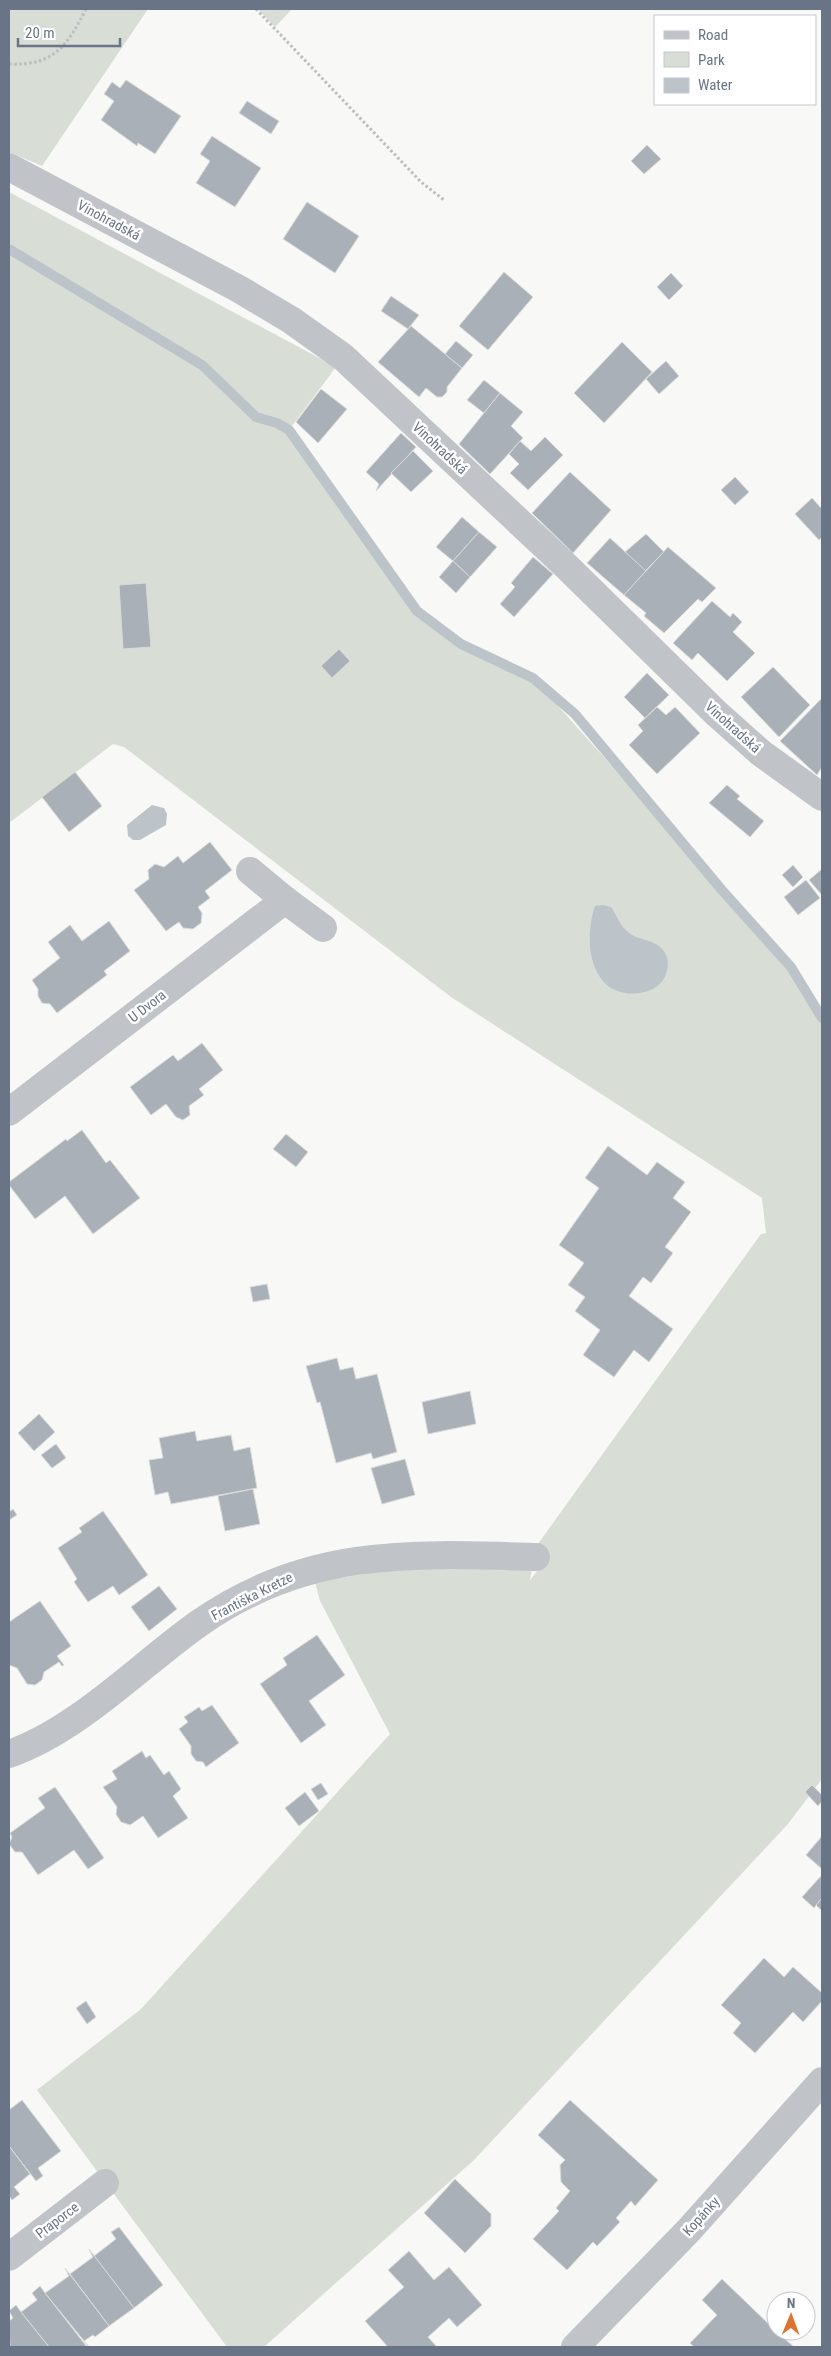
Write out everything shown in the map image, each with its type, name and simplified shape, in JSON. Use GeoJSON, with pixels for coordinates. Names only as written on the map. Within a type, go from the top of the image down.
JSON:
{"type":"FeatureCollection","features":[{"type":"Feature","properties":{"kind":"street","name":"Vinohradská"},"geometry":{"type":"LineString","coordinates":[[9,167],[239,289],[291,320],[343,357],[563,562],[716,713],[761,753],[822,797]]}},
{"type":"Feature","properties":{"kind":"street"},"geometry":{"type":"LineString","coordinates":[[250,871],[323,928]]}},
{"type":"Feature","properties":{"kind":"street","name":"U Dvora"},"geometry":{"type":"LineString","coordinates":[[9,1112],[285,900]]}},
{"type":"Feature","properties":{"kind":"street","name":"Františka Kretze"},"geometry":{"type":"LineString","coordinates":[[9,1754],[20,1750],[73,1720],[199,1624],[239,1599],[281,1578],[354,1560],[395,1556],[536,1557]]}},
{"type":"Feature","properties":{"kind":"street","name":"Kopánky"},"geometry":{"type":"LineString","coordinates":[[575,2347],[689,2230],[822,2081]]}},
{"type":"Feature","properties":{"kind":"street","name":"Praporce"},"geometry":{"type":"LineString","coordinates":[[9,2257],[105,2183]]}},
{"type":"Feature","properties":{"kind":"path"},"geometry":{"type":"LineString","coordinates":[[9,64],[29,65],[58,52],[75,31],[86,9]]}},
{"type":"Feature","properties":{"kind":"path"},"geometry":{"type":"LineString","coordinates":[[256,9],[421,182],[444,200]]}},
{"type":"Feature","properties":{"kind":"green space"},"geometry":{"type":"Polygon","coordinates":[[[9,9],[148,9],[42,166],[9,152],[9,9]]]}},
{"type":"Feature","properties":{"kind":"green space"},"geometry":{"type":"Polygon","coordinates":[[[258,9],[292,9],[275,27],[258,9]]]}},
{"type":"Feature","properties":{"kind":"green space"},"geometry":{"type":"Polygon","coordinates":[[[9,192],[336,367],[289,430],[417,611],[461,644],[533,678],[780,954],[822,1011],[822,1779],[788,1824],[474,2160],[264,2347],[227,2347],[37,2090],[141,2009],[390,1734],[320,1601],[315,1582],[413,1566],[532,1569],[530,1580],[538,1570],[535,1548],[761,1234],[766,1233],[762,1198],[451,997],[124,747],[113,744],[9,823],[9,192]]]}},
{"type":"Feature","properties":{"kind":"water"},"geometry":{"type":"Polygon","coordinates":[[[152,805],[164,808],[167,814],[166,825],[140,840],[133,840],[128,836],[127,825],[152,805]]]}},
{"type":"Feature","properties":{"kind":"water"},"geometry":{"type":"Polygon","coordinates":[[[595,906],[611,907],[625,930],[654,943],[663,950],[668,959],[668,964],[666,974],[656,987],[640,993],[622,992],[607,985],[600,977],[592,958],[590,937],[595,906]]]}},
{"type":"Feature","properties":{"kind":"building"},"geometry":{"type":"Polygon","coordinates":[[[126,80],[181,116],[155,154],[138,143],[137,146],[101,120],[114,101],[104,94],[112,82],[120,88],[126,80]]]}},
{"type":"Feature","properties":{"kind":"building"},"geometry":{"type":"Polygon","coordinates":[[[247,101],[279,121],[271,134],[239,113],[247,101]]]}},
{"type":"Feature","properties":{"kind":"building"},"geometry":{"type":"Polygon","coordinates":[[[212,136],[261,168],[235,207],[196,183],[210,161],[200,154],[212,136]]]}},
{"type":"Feature","properties":{"kind":"building"},"geometry":{"type":"Polygon","coordinates":[[[647,145],[661,159],[644,174],[631,161],[647,145]]]}},
{"type":"Feature","properties":{"kind":"building"},"geometry":{"type":"Polygon","coordinates":[[[307,202],[359,236],[335,273],[283,239],[307,202]]]}},
{"type":"Feature","properties":{"kind":"building"},"geometry":{"type":"Polygon","coordinates":[[[504,272],[533,297],[488,350],[459,326],[504,272]]]}},
{"type":"Feature","properties":{"kind":"building"},"geometry":{"type":"Polygon","coordinates":[[[671,273],[683,286],[669,300],[657,287],[671,273]]]}},
{"type":"Feature","properties":{"kind":"building"},"geometry":{"type":"Polygon","coordinates":[[[391,296],[419,315],[408,329],[381,311],[391,296]]]}},
{"type":"Feature","properties":{"kind":"building"},"geometry":{"type":"Polygon","coordinates":[[[411,326],[462,368],[447,387],[447,392],[442,397],[437,397],[426,388],[419,397],[378,362],[411,326]]]}},
{"type":"Feature","properties":{"kind":"building"},"geometry":{"type":"Polygon","coordinates":[[[456,341],[473,355],[462,368],[445,354],[456,341]]]}},
{"type":"Feature","properties":{"kind":"building"},"geometry":{"type":"Polygon","coordinates":[[[622,342],[652,372],[604,423],[574,393],[622,342]]]}},
{"type":"Feature","properties":{"kind":"building"},"geometry":{"type":"Polygon","coordinates":[[[666,361],[679,376],[659,394],[646,379],[666,361]]]}},
{"type":"Feature","properties":{"kind":"building"},"geometry":{"type":"Polygon","coordinates":[[[484,380],[500,393],[484,413],[467,400],[484,380]]]}},
{"type":"Feature","properties":{"kind":"building"},"geometry":{"type":"Polygon","coordinates":[[[321,389],[347,409],[318,443],[296,422],[321,389]]]}},
{"type":"Feature","properties":{"kind":"building"},"geometry":{"type":"Polygon","coordinates":[[[500,393],[523,412],[511,426],[523,438],[490,474],[459,444],[500,393]]]}},
{"type":"Feature","properties":{"kind":"building"},"geometry":{"type":"Polygon","coordinates":[[[401,433],[416,447],[376,491],[379,484],[366,472],[401,433]]]}},
{"type":"Feature","properties":{"kind":"building"},"geometry":{"type":"Polygon","coordinates":[[[545,437],[563,455],[528,490],[510,473],[519,464],[509,454],[520,441],[531,451],[545,437]]]}},
{"type":"Feature","properties":{"kind":"building"},"geometry":{"type":"Polygon","coordinates":[[[413,451],[433,471],[411,492],[391,473],[413,451]]]}},
{"type":"Feature","properties":{"kind":"building"},"geometry":{"type":"Polygon","coordinates":[[[570,472],[611,510],[573,553],[532,513],[570,472]]]}},
{"type":"Feature","properties":{"kind":"building"},"geometry":{"type":"Polygon","coordinates":[[[735,477],[749,492],[735,505],[721,490],[735,477]]]}},
{"type":"Feature","properties":{"kind":"building"},"geometry":{"type":"Polygon","coordinates":[[[812,498],[822,509],[822,537],[819,540],[795,514],[812,498]]]}},
{"type":"Feature","properties":{"kind":"building"},"geometry":{"type":"Polygon","coordinates":[[[462,517],[479,532],[453,561],[436,547],[462,517]]]}},
{"type":"Feature","properties":{"kind":"building"},"geometry":{"type":"Polygon","coordinates":[[[479,532],[497,547],[470,577],[453,561],[479,532]]]}},
{"type":"Feature","properties":{"kind":"building"},"geometry":{"type":"Polygon","coordinates":[[[646,534],[664,552],[645,571],[625,552],[646,534]]]}},
{"type":"Feature","properties":{"kind":"building"},"geometry":{"type":"Polygon","coordinates":[[[610,538],[646,571],[624,595],[587,563],[610,538]]]}},
{"type":"Feature","properties":{"kind":"building"},"geometry":{"type":"Polygon","coordinates":[[[668,547],[716,588],[702,602],[698,599],[664,633],[644,616],[646,613],[624,595],[668,547]]]}},
{"type":"Feature","properties":{"kind":"building"},"geometry":{"type":"Polygon","coordinates":[[[533,557],[553,574],[514,617],[500,604],[515,587],[511,583],[533,557]]]}},
{"type":"Feature","properties":{"kind":"building"},"geometry":{"type":"Polygon","coordinates":[[[453,561],[470,577],[456,593],[439,577],[453,561]]]}},
{"type":"Feature","properties":{"kind":"building"},"geometry":{"type":"Polygon","coordinates":[[[146,583],[151,647],[123,649],[119,585],[146,583]]]}},
{"type":"Feature","properties":{"kind":"building"},"geometry":{"type":"Polygon","coordinates":[[[712,601],[730,617],[733,613],[742,622],[733,632],[755,653],[727,681],[698,653],[692,660],[673,643],[712,601]]]}},
{"type":"Feature","properties":{"kind":"building"},"geometry":{"type":"Polygon","coordinates":[[[339,649],[350,661],[332,678],[321,666],[339,649]]]}},
{"type":"Feature","properties":{"kind":"building"},"geometry":{"type":"Polygon","coordinates":[[[773,667],[810,705],[779,737],[741,697],[773,667]]]}},
{"type":"Feature","properties":{"kind":"building"},"geometry":{"type":"Polygon","coordinates":[[[647,673],[669,695],[645,718],[624,697],[647,673]]]}},
{"type":"Feature","properties":{"kind":"building"},"geometry":{"type":"Polygon","coordinates":[[[822,698],[822,767],[817,775],[780,741],[822,698]]]}},
{"type":"Feature","properties":{"kind":"building"},"geometry":{"type":"Polygon","coordinates":[[[657,707],[666,715],[675,707],[700,733],[657,774],[629,745],[643,731],[638,725],[657,707]]]}},
{"type":"Feature","properties":{"kind":"building"},"geometry":{"type":"Polygon","coordinates":[[[75,772],[102,806],[69,832],[42,797],[75,772]]]}},
{"type":"Feature","properties":{"kind":"building"},"geometry":{"type":"Polygon","coordinates":[[[727,785],[740,796],[737,799],[764,821],[750,837],[709,803],[727,785]]]}},
{"type":"Feature","properties":{"kind":"building"},"geometry":{"type":"Polygon","coordinates":[[[210,842],[232,870],[205,891],[210,898],[198,907],[202,913],[201,923],[193,929],[183,928],[179,922],[166,931],[134,890],[149,879],[148,870],[155,864],[164,867],[178,856],[183,863],[210,842]]]}},
{"type":"Feature","properties":{"kind":"building"},"geometry":{"type":"Polygon","coordinates":[[[793,865],[803,877],[793,887],[782,875],[793,865]]]}},
{"type":"Feature","properties":{"kind":"building"},"geometry":{"type":"Polygon","coordinates":[[[822,869],[822,893],[821,894],[809,880],[822,869]]]}},
{"type":"Feature","properties":{"kind":"building"},"geometry":{"type":"Polygon","coordinates":[[[806,880],[820,898],[798,915],[784,897],[806,880]]]}},
{"type":"Feature","properties":{"kind":"building"},"geometry":{"type":"Polygon","coordinates":[[[109,921],[130,951],[104,971],[107,975],[57,1013],[50,1004],[42,1003],[38,996],[38,989],[32,980],[60,958],[48,942],[70,925],[82,941],[109,921]]]}},
{"type":"Feature","properties":{"kind":"building"},"geometry":{"type":"Polygon","coordinates":[[[202,1043],[223,1070],[199,1089],[204,1095],[189,1106],[190,1115],[183,1120],[176,1117],[166,1104],[151,1115],[130,1087],[173,1055],[178,1061],[202,1043]]]}},
{"type":"Feature","properties":{"kind":"building"},"geometry":{"type":"Polygon","coordinates":[[[82,1130],[106,1163],[110,1160],[140,1198],[93,1234],[65,1196],[35,1219],[9,1185],[9,1182],[66,1139],[67,1141],[82,1130]]]}},
{"type":"Feature","properties":{"kind":"building"},"geometry":{"type":"Polygon","coordinates":[[[286,1134],[308,1152],[296,1167],[273,1149],[286,1134]]]}},
{"type":"Feature","properties":{"kind":"building"},"geometry":{"type":"Polygon","coordinates":[[[608,1146],[647,1175],[657,1162],[685,1182],[673,1198],[691,1212],[665,1247],[673,1253],[651,1283],[643,1277],[629,1296],[673,1329],[649,1362],[634,1350],[614,1377],[583,1355],[600,1330],[575,1311],[585,1297],[568,1285],[584,1263],[559,1245],[599,1188],[585,1178],[608,1146]]]}},
{"type":"Feature","properties":{"kind":"building"},"geometry":{"type":"Polygon","coordinates":[[[267,1284],[270,1299],[253,1302],[250,1287],[267,1284]]]}},
{"type":"Feature","properties":{"kind":"building"},"geometry":{"type":"Polygon","coordinates":[[[337,1358],[340,1370],[353,1367],[356,1379],[377,1374],[397,1452],[373,1459],[371,1453],[336,1463],[320,1402],[317,1403],[306,1366],[337,1358]]]}},
{"type":"Feature","properties":{"kind":"building"},"geometry":{"type":"Polygon","coordinates":[[[470,1391],[476,1424],[428,1434],[422,1402],[470,1391]]]}},
{"type":"Feature","properties":{"kind":"building"},"geometry":{"type":"Polygon","coordinates":[[[39,1414],[55,1432],[34,1451],[18,1433],[39,1414]]]}},
{"type":"Feature","properties":{"kind":"building"},"geometry":{"type":"Polygon","coordinates":[[[195,1431],[197,1441],[231,1435],[234,1451],[250,1447],[257,1488],[171,1504],[168,1492],[155,1495],[149,1460],[163,1458],[159,1438],[195,1431]]]}},
{"type":"Feature","properties":{"kind":"building"},"geometry":{"type":"Polygon","coordinates":[[[56,1444],[66,1458],[52,1468],[41,1455],[56,1444]]]}},
{"type":"Feature","properties":{"kind":"building"},"geometry":{"type":"Polygon","coordinates":[[[405,1459],[415,1495],[382,1504],[371,1468],[405,1459]]]}},
{"type":"Feature","properties":{"kind":"building"},"geometry":{"type":"Polygon","coordinates":[[[253,1489],[260,1524],[225,1531],[218,1496],[253,1489]]]}},
{"type":"Feature","properties":{"kind":"building"},"geometry":{"type":"Polygon","coordinates":[[[13,1509],[17,1515],[9,1520],[9,1512],[13,1509]]]}},
{"type":"Feature","properties":{"kind":"building"},"geometry":{"type":"Polygon","coordinates":[[[103,1511],[148,1575],[119,1595],[113,1586],[88,1602],[74,1582],[77,1579],[58,1548],[82,1532],[79,1528],[103,1511]]]}},
{"type":"Feature","properties":{"kind":"building"},"geometry":{"type":"Polygon","coordinates":[[[159,1586],[177,1609],[149,1631],[131,1607],[159,1586]]]}},
{"type":"Feature","properties":{"kind":"building"},"geometry":{"type":"Polygon","coordinates":[[[40,1601],[71,1646],[57,1656],[64,1665],[62,1666],[59,1662],[44,1672],[42,1680],[35,1685],[27,1684],[17,1668],[9,1665],[9,1622],[40,1601]]]}},
{"type":"Feature","properties":{"kind":"building"},"geometry":{"type":"Polygon","coordinates":[[[317,1635],[345,1675],[309,1701],[326,1725],[301,1743],[260,1684],[287,1665],[283,1658],[317,1635]]]}},
{"type":"Feature","properties":{"kind":"building"},"geometry":{"type":"Polygon","coordinates":[[[212,1705],[239,1743],[206,1767],[203,1762],[196,1761],[191,1754],[191,1746],[179,1729],[188,1722],[184,1717],[199,1707],[202,1711],[212,1705]]]}},
{"type":"Feature","properties":{"kind":"building"},"geometry":{"type":"Polygon","coordinates":[[[142,1751],[146,1758],[150,1755],[164,1775],[169,1771],[181,1789],[173,1796],[188,1818],[158,1838],[143,1816],[130,1825],[121,1822],[116,1814],[117,1807],[103,1787],[117,1779],[112,1771],[142,1751]]]}},
{"type":"Feature","properties":{"kind":"building"},"geometry":{"type":"Polygon","coordinates":[[[321,1783],[328,1794],[318,1800],[311,1789],[321,1783]]]}},
{"type":"Feature","properties":{"kind":"building"},"geometry":{"type":"Polygon","coordinates":[[[812,1785],[822,1795],[822,1801],[818,1806],[805,1792],[812,1785]]]}},
{"type":"Feature","properties":{"kind":"building"},"geometry":{"type":"Polygon","coordinates":[[[55,1787],[104,1858],[88,1869],[74,1850],[38,1875],[22,1852],[15,1852],[9,1844],[12,1837],[10,1833],[45,1808],[38,1798],[55,1787]]]}},
{"type":"Feature","properties":{"kind":"building"},"geometry":{"type":"Polygon","coordinates":[[[305,1792],[319,1811],[299,1826],[285,1808],[305,1792]]]}},
{"type":"Feature","properties":{"kind":"building"},"geometry":{"type":"Polygon","coordinates":[[[822,1836],[822,1869],[806,1855],[822,1836]]]}},
{"type":"Feature","properties":{"kind":"building"},"geometry":{"type":"Polygon","coordinates":[[[821,1876],[822,1898],[814,1908],[802,1897],[821,1876]]]}},
{"type":"Feature","properties":{"kind":"building"},"geometry":{"type":"Polygon","coordinates":[[[822,1898],[822,1911],[816,1905],[822,1898]]]}},
{"type":"Feature","properties":{"kind":"building"},"geometry":{"type":"Polygon","coordinates":[[[764,1958],[784,1977],[793,1967],[822,1993],[822,2001],[803,2022],[793,2012],[755,2053],[733,2033],[741,2023],[721,2005],[764,1958]]]}},
{"type":"Feature","properties":{"kind":"building"},"geometry":{"type":"Polygon","coordinates":[[[86,2001],[96,2017],[87,2024],[76,2008],[86,2001]]]}},
{"type":"Feature","properties":{"kind":"building"},"geometry":{"type":"Polygon","coordinates":[[[22,2100],[61,2151],[38,2168],[43,2176],[36,2181],[9,2146],[9,2110],[22,2100]]]}},
{"type":"Feature","properties":{"kind":"building"},"geometry":{"type":"Polygon","coordinates":[[[570,2100],[658,2180],[635,2206],[631,2201],[616,2218],[620,2222],[597,2246],[593,2242],[567,2270],[533,2239],[559,2211],[556,2208],[570,2191],[561,2182],[560,2165],[565,2160],[538,2135],[570,2100]]]}},
{"type":"Feature","properties":{"kind":"building"},"geometry":{"type":"Polygon","coordinates":[[[9,2146],[30,2174],[14,2187],[20,2194],[12,2200],[9,2196],[9,2146]]]}},
{"type":"Feature","properties":{"kind":"building"},"geometry":{"type":"Polygon","coordinates":[[[455,2179],[491,2214],[491,2226],[465,2253],[424,2213],[455,2179]]]}},
{"type":"Feature","properties":{"kind":"building"},"geometry":{"type":"Polygon","coordinates":[[[119,2227],[163,2285],[134,2308],[94,2256],[116,2239],[111,2232],[119,2227]]]}},
{"type":"Feature","properties":{"kind":"building"},"geometry":{"type":"Polygon","coordinates":[[[89,2249],[134,2308],[109,2326],[70,2274],[93,2257],[89,2249]]]}},
{"type":"Feature","properties":{"kind":"building"},"geometry":{"type":"Polygon","coordinates":[[[409,2251],[434,2280],[449,2267],[482,2305],[457,2327],[449,2318],[428,2337],[437,2347],[388,2347],[365,2321],[404,2287],[388,2270],[409,2251]]]}},
{"type":"Feature","properties":{"kind":"building"},"geometry":{"type":"Polygon","coordinates":[[[65,2268],[109,2326],[95,2337],[93,2335],[84,2341],[45,2293],[69,2276],[65,2268]]]}},
{"type":"Feature","properties":{"kind":"building"},"geometry":{"type":"Polygon","coordinates":[[[722,2279],[766,2321],[766,2341],[787,2341],[794,2347],[694,2347],[690,2343],[717,2315],[702,2300],[722,2279]]]}},
{"type":"Feature","properties":{"kind":"building"},"geometry":{"type":"Polygon","coordinates":[[[40,2286],[87,2347],[49,2347],[21,2312],[37,2300],[32,2293],[40,2286]]]}},
{"type":"Feature","properties":{"kind":"building"},"geometry":{"type":"Polygon","coordinates":[[[16,2305],[49,2347],[10,2347],[9,2321],[13,2318],[9,2311],[16,2305]]]}},
{"type":"Feature","properties":{"kind":"waterway"},"geometry":{"type":"LineString","coordinates":[[9,249],[202,365],[256,417],[277,423],[289,430],[417,611],[461,644],[533,678],[575,714],[721,889],[791,967],[822,1018]]}}]}
